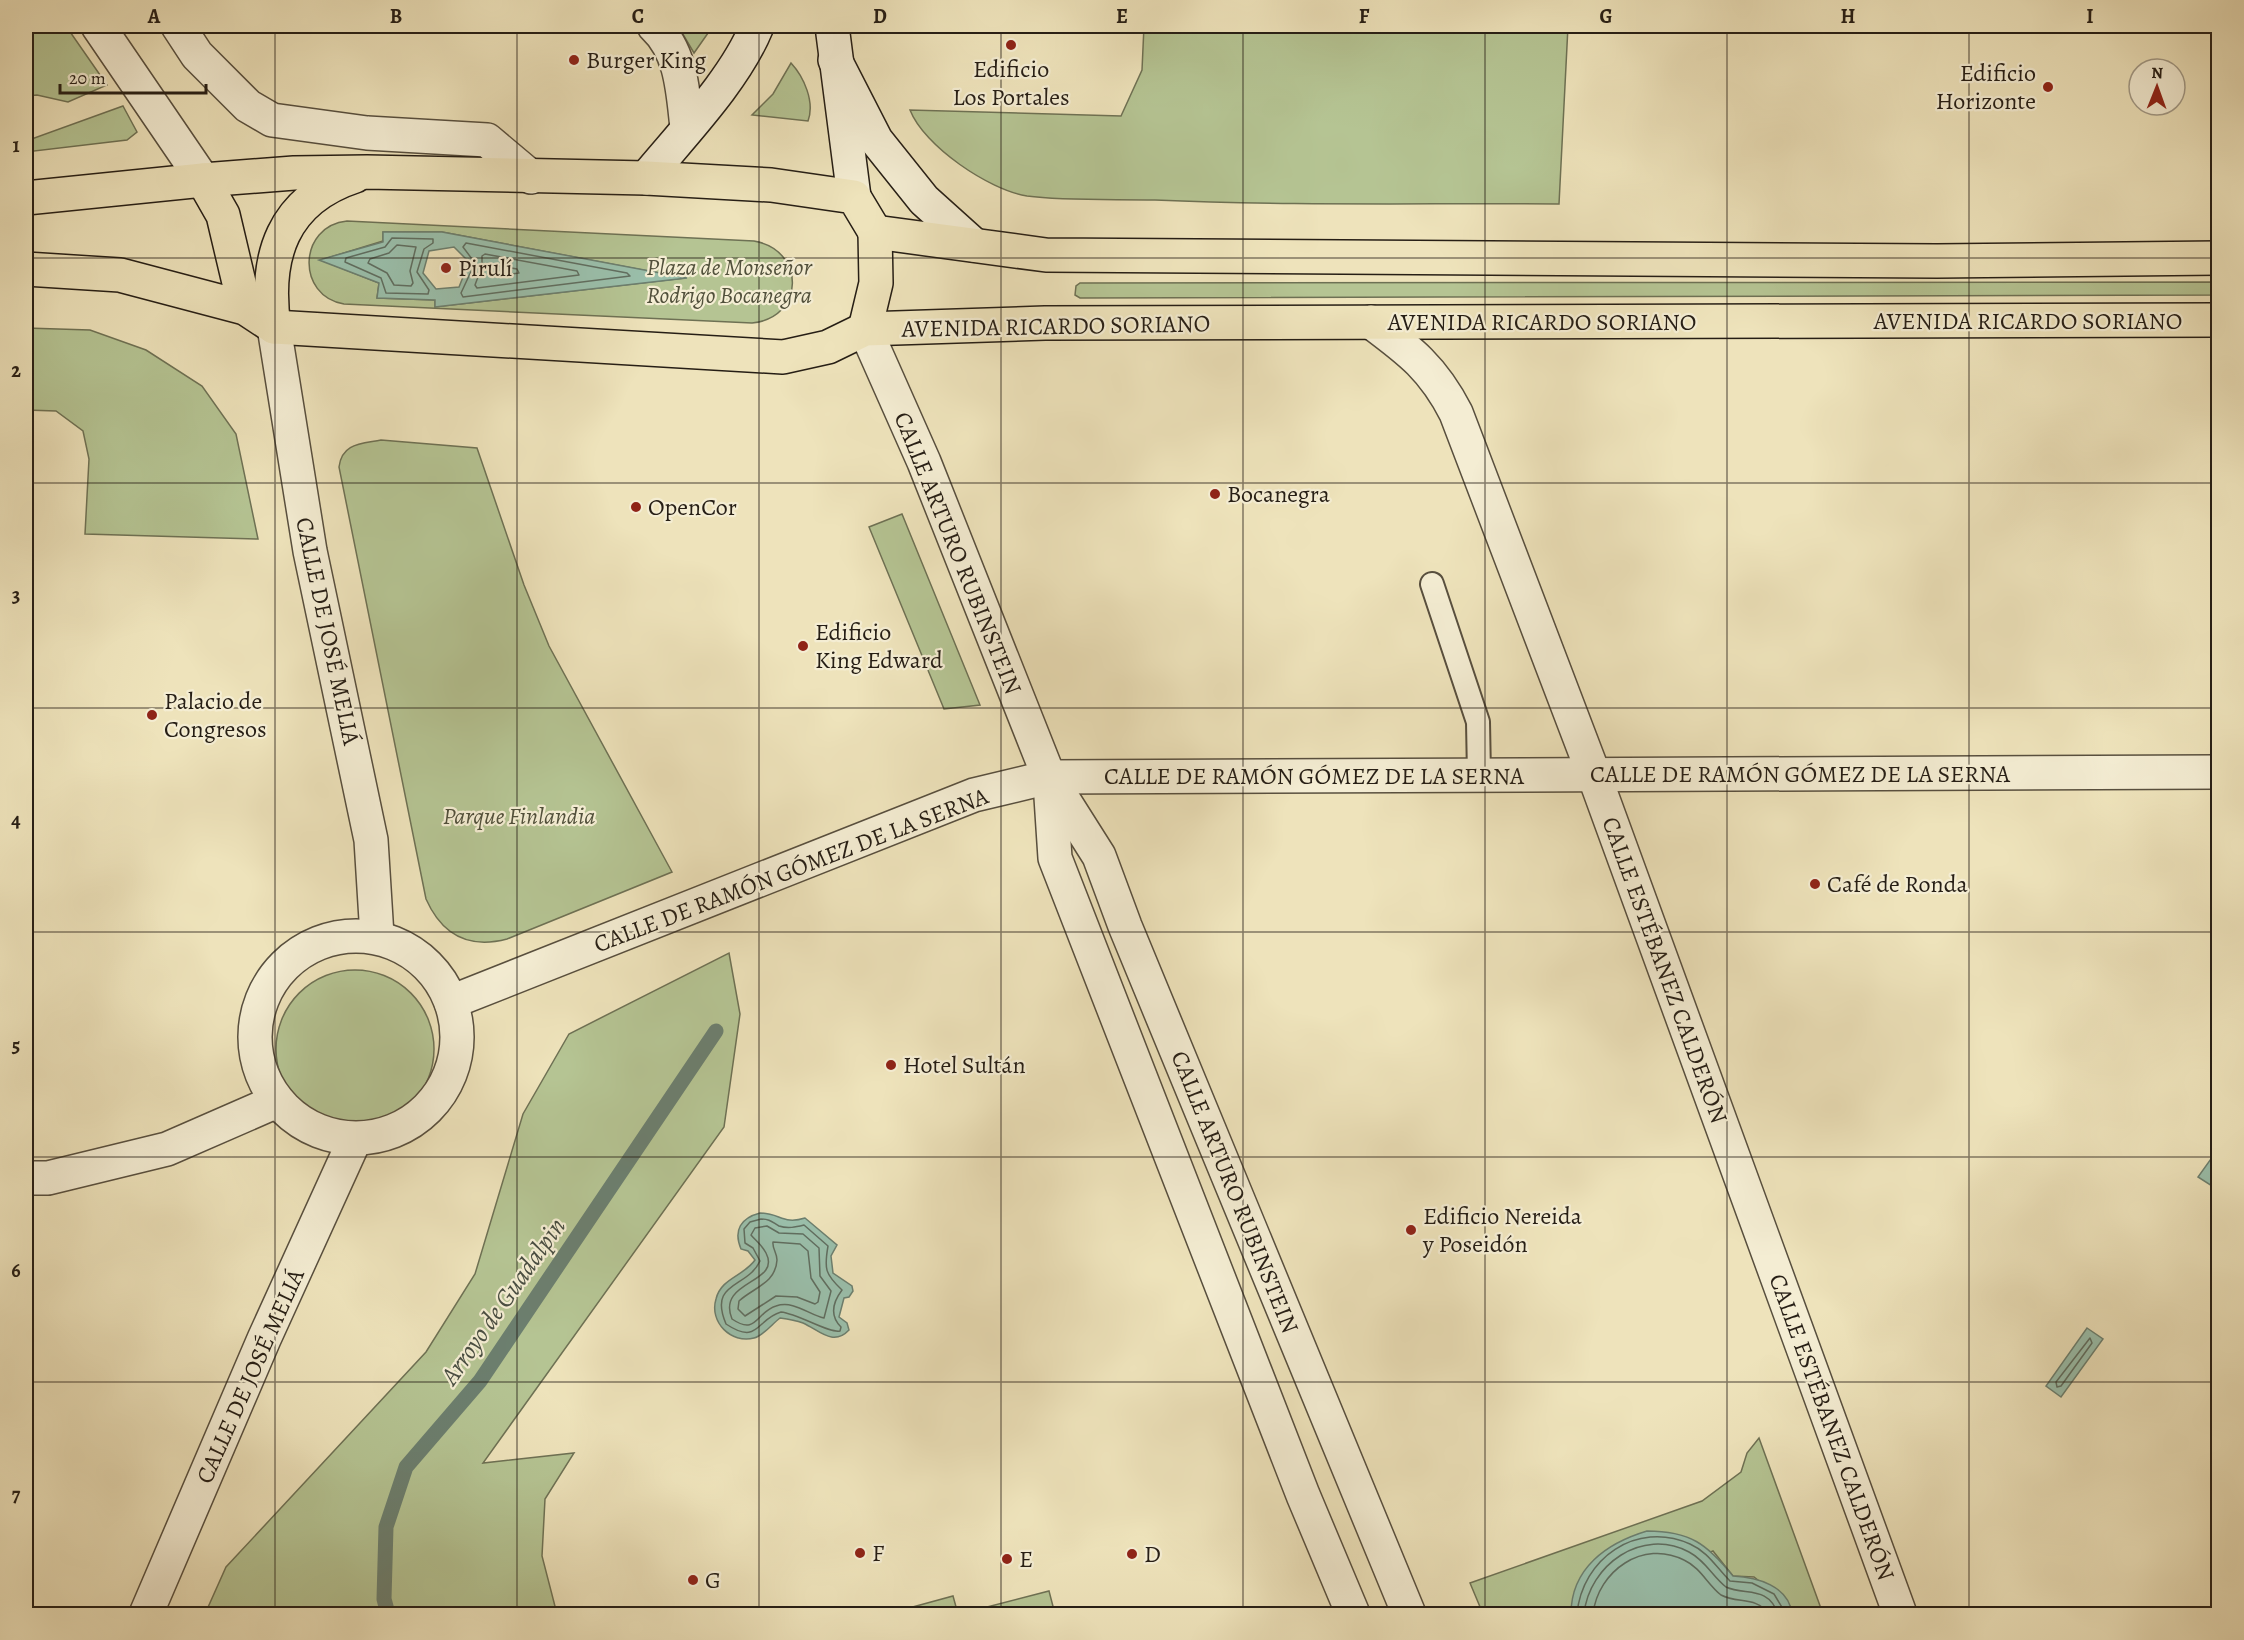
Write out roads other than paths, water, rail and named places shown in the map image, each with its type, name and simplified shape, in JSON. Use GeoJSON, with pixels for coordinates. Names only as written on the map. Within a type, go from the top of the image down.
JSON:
{"type":"FeatureCollection","features":[{"type":"Feature","properties":{"kind":"main road"},"geometry":{"type":"LineString","coordinates":[[274,327],[275,252],[296,214],[313,197],[331,185],[367,172]]}},
{"type":"Feature","properties":{"kind":"main road"},"geometry":{"type":"LineString","coordinates":[[26,198],[294,173],[367,172],[646,178],[771,185],[854,196],[875,231],[876,283],[865,330],[828,346],[783,357],[274,327],[245,308],[120,275],[26,269]]}},
{"type":"Feature","properties":{"kind":"main road"},"geometry":{"type":"LineString","coordinates":[[203,180],[224,215],[245,308]]}},
{"type":"Feature","properties":{"kind":"main road"},"geometry":{"type":"LineString","coordinates":[[875,231],[1046,255],[1925,261],[2218,258]]}},
{"type":"Feature","properties":{"kind":"main road"},"geometry":{"type":"LineString","coordinates":[[273,271],[283,294],[298,308],[320,322],[353,332]]}},
{"type":"Feature","properties":{"kind":"main road","name":"AVENIDA RICARDO SORIANO"},"geometry":{"type":"LineString","coordinates":[[865,330],[1045,323],[2218,320]]}},
{"type":"Feature","properties":{"kind":"street"},"geometry":{"type":"LineString","coordinates":[[98,26],[203,180]]}},
{"type":"Feature","properties":{"kind":"street"},"geometry":{"type":"LineString","coordinates":[[178,26],[197,55],[248,106],[272,120],[367,133],[487,140],[531,177]]}},
{"type":"Feature","properties":{"kind":"street"},"geometry":{"type":"LineString","coordinates":[[654,26],[662,33],[676,57],[687,129]]}},
{"type":"Feature","properties":{"kind":"street"},"geometry":{"type":"LineString","coordinates":[[646,178],[724,80],[751,39],[756,26]]}},
{"type":"Feature","properties":{"kind":"street"},"geometry":{"type":"LineString","coordinates":[[832,26],[854,196]]}},
{"type":"Feature","properties":{"kind":"street"},"geometry":{"type":"LineString","coordinates":[[835,60],[876,140],[924,200],[974,245]]}},
{"type":"Feature","properties":{"kind":"street","name":"CALLE ESTÉBANEZ CALDERÓN"},"geometry":{"type":"LineString","coordinates":[[1371,322],[1419,358],[1444,389],[1456,413],[1594,775],[1900,1614]]}},
{"type":"Feature","properties":{"kind":"street","name":"CALLE DE JOSÉ MELIÁ"},"geometry":{"type":"LineString","coordinates":[[274,327],[310,552],[371,840],[377,936]]}},
{"type":"Feature","properties":{"kind":"street","name":"CALLE ARTURO RUBINSTEIN"},"geometry":{"type":"LineString","coordinates":[[865,330],[924,462],[1049,777],[1099,856],[1134,948],[1409,1614]]}},
{"type":"Feature","properties":{"kind":"street","name":"CALLE DE RAMÓN GÓMEZ DE LA SERNA"},"geometry":{"type":"LineString","coordinates":[[451,1002],[974,795],[1049,777],[2218,772]]}},
{"type":"Feature","properties":{"kind":"street","name":"CALLE ARTURO RUBINSTEIN"},"geometry":{"type":"LineString","coordinates":[[1049,777],[1054,858],[1302,1495],[1353,1614]]}},
{"type":"Feature","properties":{"kind":"street"},"geometry":{"type":"LineString","coordinates":[[377,936],[416,956],[437,976],[451,1002],[458,1034],[453,1066],[439,1095],[417,1119],[388,1134],[355,1139],[326,1134],[317,1130],[299,1121],[278,1101],[261,1073],[255,1040],[259,1008],[274,978],[297,955],[327,940],[377,936]]}},
{"type":"Feature","properties":{"kind":"street"},"geometry":{"type":"LineString","coordinates":[[26,1178],[48,1178],[167,1149],[278,1101]]}},
{"type":"Feature","properties":{"kind":"street","name":"CALLE DE JOSÉ MELIÁ"},"geometry":{"type":"LineString","coordinates":[[146,1614],[264,1339],[355,1139]]}},
{"type":"Feature","properties":{"kind":"lane"},"geometry":{"type":"LineString","coordinates":[[1432,584],[1478,722],[1479,776]]}},
{"type":"Feature","properties":{"kind":"water"},"geometry":{"type":"Polygon","coordinates":[[[383,232],[442,232],[687,278],[435,307],[435,300],[377,298],[379,283],[319,260],[383,242],[383,232]],[[454,247],[429,251],[423,273],[436,289],[459,287],[469,262],[454,247]]]}},
{"type":"Feature","properties":{"kind":"water"},"geometry":{"type":"Polygon","coordinates":[[[2218,1149],[2218,1177],[2212,1186],[2198,1177],[2218,1149]]]}},
{"type":"Feature","properties":{"kind":"water"},"geometry":{"type":"Polygon","coordinates":[[[760,1213],[792,1220],[805,1218],[837,1245],[831,1256],[833,1273],[852,1286],[853,1291],[849,1297],[844,1298],[839,1317],[847,1323],[849,1330],[843,1335],[826,1336],[803,1323],[780,1318],[761,1335],[745,1339],[730,1334],[719,1323],[715,1308],[719,1292],[723,1286],[755,1260],[748,1251],[741,1249],[738,1231],[748,1218],[760,1213]]]}},
{"type":"Feature","properties":{"kind":"water"},"geometry":{"type":"Polygon","coordinates":[[[2087,1328],[2103,1339],[2061,1397],[2046,1386],[2087,1328]]]}},
{"type":"Feature","properties":{"kind":"water"},"geometry":{"type":"Polygon","coordinates":[[[1647,1531],[1675,1534],[1696,1541],[1715,1555],[1733,1576],[1752,1578],[1778,1590],[1790,1604],[1792,1614],[1571,1614],[1577,1583],[1594,1560],[1605,1550],[1647,1531]]]}},
{"type":"Feature","properties":{"kind":"waterway","name":"Arroyo de Guadalpin"},"geometry":{"type":"LineString","coordinates":[[388,1614],[384,1599],[386,1527],[406,1467],[480,1381],[716,1031]]}},
{"type":"Feature","properties":{"kind":"place","name":"Edificio Los Portales"},"geometry":{"type":"Point","coordinates":[1011,45]}},
{"type":"Feature","properties":{"kind":"place","name":"Burger King"},"geometry":{"type":"Point","coordinates":[574,60]}},
{"type":"Feature","properties":{"kind":"place","name":"Edificio Horizonte"},"geometry":{"type":"Point","coordinates":[2048,87]}},
{"type":"Feature","properties":{"kind":"place","name":"Pirulí"},"geometry":{"type":"Point","coordinates":[446,268]}},
{"type":"Feature","properties":{"kind":"place","name":"Bocanegra"},"geometry":{"type":"Point","coordinates":[1215,494]}},
{"type":"Feature","properties":{"kind":"place","name":"OpenCor"},"geometry":{"type":"Point","coordinates":[636,507]}},
{"type":"Feature","properties":{"kind":"place","name":"Edificio King Edward"},"geometry":{"type":"Point","coordinates":[803,646]}},
{"type":"Feature","properties":{"kind":"place","name":"Palacio de Congresos"},"geometry":{"type":"Point","coordinates":[152,715]}},
{"type":"Feature","properties":{"kind":"place","name":"Café de Ronda"},"geometry":{"type":"Point","coordinates":[1815,884]}},
{"type":"Feature","properties":{"kind":"place","name":"Hotel Sultán"},"geometry":{"type":"Point","coordinates":[891,1065]}},
{"type":"Feature","properties":{"kind":"place","name":"Edificio Nereida y Poseidón"},"geometry":{"type":"Point","coordinates":[1411,1230]}},
{"type":"Feature","properties":{"kind":"place","name":"F"},"geometry":{"type":"Point","coordinates":[860,1553]}},
{"type":"Feature","properties":{"kind":"place","name":"D"},"geometry":{"type":"Point","coordinates":[1132,1554]}},
{"type":"Feature","properties":{"kind":"place","name":"E"},"geometry":{"type":"Point","coordinates":[1007,1559]}},
{"type":"Feature","properties":{"kind":"place","name":"G"},"geometry":{"type":"Point","coordinates":[693,1580]}},
{"type":"Feature","properties":{"kind":"park label","name":"Plaza de Monseñor Rodrigo Bocanegra"},"geometry":{"type":"Point","coordinates":[729,281]}},
{"type":"Feature","properties":{"kind":"park label","name":"Parque Finlandia"},"geometry":{"type":"Point","coordinates":[519,816]}}]}
